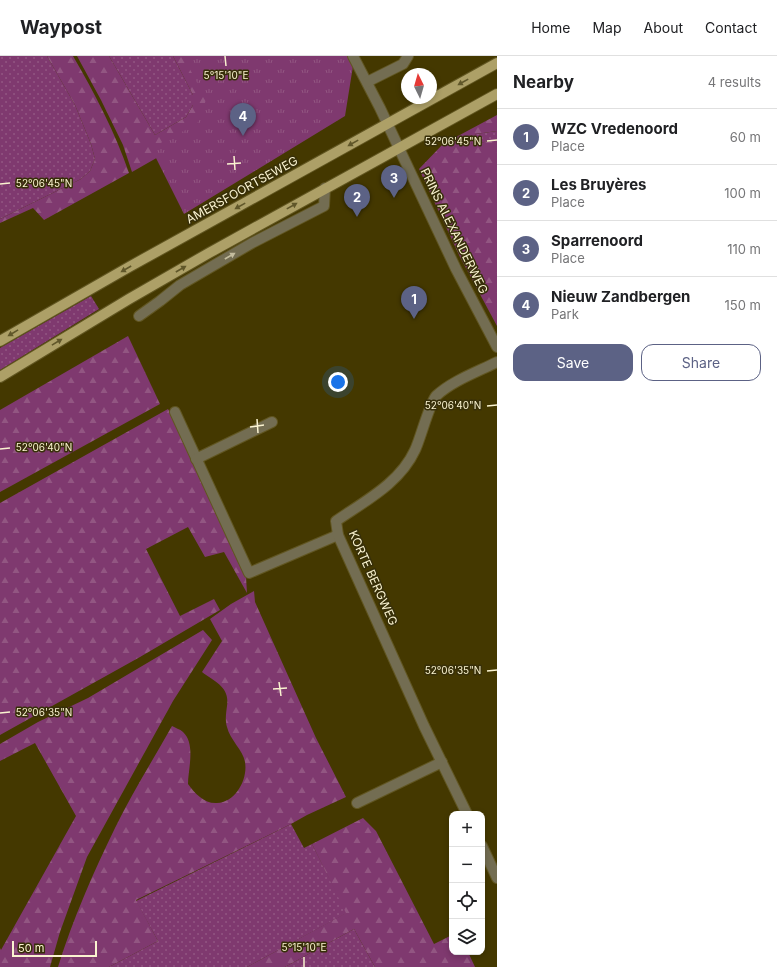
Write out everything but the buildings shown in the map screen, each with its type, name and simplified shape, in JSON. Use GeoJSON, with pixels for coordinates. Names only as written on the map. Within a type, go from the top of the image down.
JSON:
{"type":"FeatureCollection","features":[{"type":"Feature","properties":{"kind":"main road","name":"AMERSFOORTSEWEG"},"geometry":{"type":"LineString","coordinates":[[0,341],[129,267],[497,63]]}},
{"type":"Feature","properties":{"kind":"main road"},"geometry":{"type":"LineString","coordinates":[[0,377],[135,295],[325,188],[497,94]]}},
{"type":"Feature","properties":{"kind":"street","name":"PRINS ALEXANDERWEG"},"geometry":{"type":"LineString","coordinates":[[353,56],[368,82],[456,269],[497,347]]}},
{"type":"Feature","properties":{"kind":"street"},"geometry":{"type":"LineString","coordinates":[[368,82],[403,64],[408,56]]}},
{"type":"Feature","properties":{"kind":"street"},"geometry":{"type":"LineString","coordinates":[[139,316],[180,285],[252,243],[324,206],[325,188]]}},
{"type":"Feature","properties":{"kind":"street","name":"KORTE BERGWEG"},"geometry":{"type":"LineString","coordinates":[[466,811],[424,726],[338,535],[336,521],[393,482],[415,451],[434,397],[449,386],[497,362]]}},
{"type":"Feature","properties":{"kind":"street"},"geometry":{"type":"LineString","coordinates":[[174,412],[249,573],[338,535]]}},
{"type":"Feature","properties":{"kind":"street"},"geometry":{"type":"LineString","coordinates":[[196,459],[272,422]]}},
{"type":"Feature","properties":{"kind":"street"},"geometry":{"type":"LineString","coordinates":[[357,803],[442,762]]}},
{"type":"Feature","properties":{"kind":"street"},"geometry":{"type":"LineString","coordinates":[[482,847],[497,878]]}},
{"type":"Feature","properties":{"kind":"green space"},"geometry":{"type":"Polygon","coordinates":[[[0,56],[47,56],[75,105],[91,144],[95,159],[90,171],[81,179],[0,219],[0,56]]]}},
{"type":"Feature","properties":{"kind":"green space"},"geometry":{"type":"Polygon","coordinates":[[[47,56],[73,56],[104,113],[129,173],[44,220],[33,208],[0,223],[0,219],[81,179],[90,171],[95,159],[91,144],[75,105],[47,56]]]}},
{"type":"Feature","properties":{"kind":"green space"},"geometry":{"type":"Polygon","coordinates":[[[77,56],[109,56],[155,135],[186,117],[193,105],[193,95],[173,56],[188,56],[210,103],[188,140],[132,172],[123,145],[77,56]]]}},
{"type":"Feature","properties":{"kind":"green space"},"geometry":{"type":"Polygon","coordinates":[[[109,56],[173,56],[193,95],[193,105],[186,117],[155,135],[109,56]]]}},
{"type":"Feature","properties":{"kind":"green space"},"geometry":{"type":"Polygon","coordinates":[[[183,56],[348,56],[353,66],[345,116],[184,214],[151,148],[197,124],[206,100],[183,56]]]}},
{"type":"Feature","properties":{"kind":"green space"},"geometry":{"type":"Polygon","coordinates":[[[497,115],[497,131],[476,134],[469,139],[472,144],[497,140],[497,326],[460,257],[419,169],[443,144],[497,115]]]}},
{"type":"Feature","properties":{"kind":"green space"},"geometry":{"type":"Polygon","coordinates":[[[497,131],[497,140],[472,144],[469,139],[476,134],[497,131]]]}},
{"type":"Feature","properties":{"kind":"green space"},"geometry":{"type":"Polygon","coordinates":[[[91,296],[99,309],[0,370],[0,348],[91,296]]]}},
{"type":"Feature","properties":{"kind":"green space"},"geometry":{"type":"Polygon","coordinates":[[[128,336],[160,404],[0,492],[0,410],[128,336]]]}},
{"type":"Feature","properties":{"kind":"green space"},"geometry":{"type":"Polygon","coordinates":[[[168,409],[248,568],[246,577],[247,593],[224,552],[205,557],[188,527],[146,549],[180,616],[214,599],[220,610],[140,657],[0,735],[0,503],[168,409]]]}},
{"type":"Feature","properties":{"kind":"green space"},"geometry":{"type":"Polygon","coordinates":[[[254,591],[255,602],[316,738],[346,797],[136,900],[158,941],[109,967],[58,967],[91,879],[107,845],[128,802],[172,726],[183,732],[187,737],[190,750],[188,784],[197,795],[208,802],[224,802],[230,799],[239,788],[245,775],[245,762],[242,753],[227,727],[226,694],[216,682],[202,672],[222,641],[210,619],[231,604],[254,591]]]}},
{"type":"Feature","properties":{"kind":"green space"},"geometry":{"type":"Polygon","coordinates":[[[203,630],[212,640],[173,701],[87,857],[60,932],[50,967],[0,967],[0,948],[1,950],[76,816],[35,743],[0,761],[0,744],[38,722],[88,698],[203,630]]]}},
{"type":"Feature","properties":{"kind":"green space"},"geometry":{"type":"Polygon","coordinates":[[[363,818],[376,831],[434,944],[449,936],[449,955],[469,955],[475,967],[375,967],[354,929],[285,967],[247,967],[346,913],[312,844],[363,818]]]}},
{"type":"Feature","properties":{"kind":"green space"},"geometry":{"type":"Polygon","coordinates":[[[291,824],[304,848],[312,844],[347,913],[247,967],[109,967],[158,941],[136,901],[291,824]]]}},
{"type":"Feature","properties":{"kind":"green space"},"geometry":{"type":"Polygon","coordinates":[[[354,929],[375,967],[285,967],[354,929]]]}},
{"type":"Feature","properties":{"kind":"place","name":"Nieuw Zandbergen"},"geometry":{"type":"Point","coordinates":[243,136]}},
{"type":"Feature","properties":{"kind":"place","name":"Sparrenoord"},"geometry":{"type":"Point","coordinates":[394,198]}},
{"type":"Feature","properties":{"kind":"place","name":"Les Bruyères"},"geometry":{"type":"Point","coordinates":[357,217]}},
{"type":"Feature","properties":{"kind":"place","name":"WZC Vredenoord"},"geometry":{"type":"Point","coordinates":[414,319]}}]}
